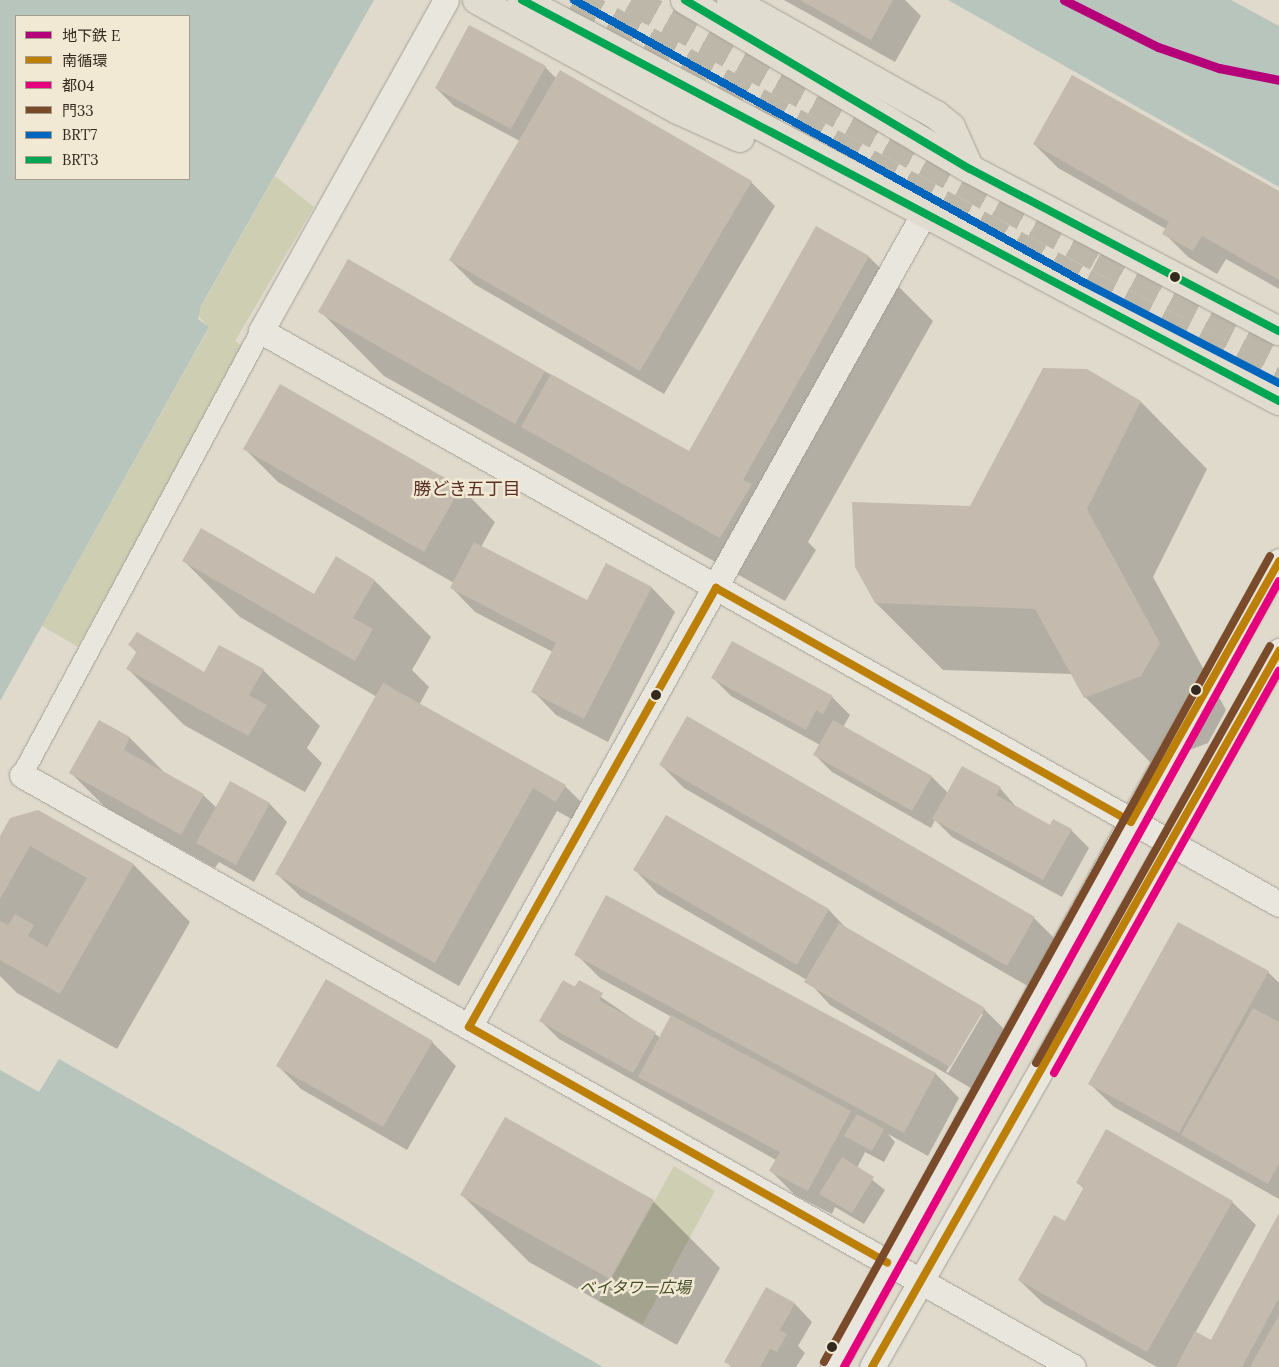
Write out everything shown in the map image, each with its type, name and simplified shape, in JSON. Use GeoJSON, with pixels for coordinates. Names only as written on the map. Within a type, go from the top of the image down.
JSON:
{"type":"FeatureCollection","features":[{"type":"Feature","properties":{"kind":"main road"},"geometry":{"type":"LineString","coordinates":[[477,0],[678,110],[918,224],[1002,270],[1078,298]]}},
{"type":"Feature","properties":{"kind":"main road"},"geometry":{"type":"LineString","coordinates":[[522,0],[646,69],[1078,298],[1275,395]]}},
{"type":"Feature","properties":{"kind":"main road"},"geometry":{"type":"LineString","coordinates":[[685,0],[970,169],[1279,331]]}},
{"type":"Feature","properties":{"kind":"main road"},"geometry":{"type":"LineString","coordinates":[[731,0],[936,115],[951,127],[970,169]]}},
{"type":"Feature","properties":{"kind":"street"},"geometry":{"type":"LineString","coordinates":[[446,0],[261,331],[22,775],[1073,1367]]}},
{"type":"Feature","properties":{"kind":"street"},"geometry":{"type":"LineString","coordinates":[[469,1027],[918,224]]}},
{"type":"Feature","properties":{"kind":"street"},"geometry":{"type":"LineString","coordinates":[[261,331],[1171,845],[1279,904]]}},
{"type":"Feature","properties":{"kind":"street"},"geometry":{"type":"LineString","coordinates":[[833,1367],[887,1263],[1131,822],[1279,562]]}},
{"type":"Feature","properties":{"kind":"street"},"geometry":{"type":"LineString","coordinates":[[872,1367],[923,1283],[1279,651]]}},
{"type":"Feature","properties":{"kind":"green space"},"geometry":{"type":"Polygon","coordinates":[[[275,176],[314,207],[235,341],[244,347],[78,647],[42,626],[209,328],[197,314],[275,176]]]}},
{"type":"Feature","properties":{"kind":"green space","name":"ベイタワー広場"},"geometry":{"type":"Polygon","coordinates":[[[674,1166],[715,1191],[643,1324],[599,1301],[674,1166]]]}},
{"type":"Feature","properties":{"kind":"shaded area"},"geometry":{"type":"Polygon","coordinates":[[[0,0],[374,0],[201,306],[198,319],[209,327],[0,701],[0,0]]]}},
{"type":"Feature","properties":{"kind":"shaded area"},"geometry":{"type":"Polygon","coordinates":[[[948,0],[1231,0],[1279,26],[1279,187],[948,0]]]}},
{"type":"Feature","properties":{"kind":"shaded area"},"geometry":{"type":"Polygon","coordinates":[[[59,1059],[603,1367],[0,1367],[0,1070],[39,1092],[59,1059]]]}},
{"type":"Feature","properties":{"kind":"building"},"geometry":{"type":"Polygon","coordinates":[[[800,0],[893,0],[871,40],[800,0]]]}},
{"type":"Feature","properties":{"kind":"building"},"geometry":{"type":"Polygon","coordinates":[[[469,25],[546,66],[511,129],[435,88],[469,25]]]}},
{"type":"Feature","properties":{"kind":"building"},"geometry":{"type":"Polygon","coordinates":[[[560,70],[752,181],[640,371],[449,260],[560,70]]]}},
{"type":"Feature","properties":{"kind":"building"},"geometry":{"type":"Polygon","coordinates":[[[1072,75],[1279,191],[1279,280],[1202,236],[1193,251],[1162,234],[1169,222],[1033,144],[1072,75]]]}},
{"type":"Feature","properties":{"kind":"building"},"geometry":{"type":"Polygon","coordinates":[[[816,226],[869,256],[743,480],[752,484],[720,538],[521,427],[551,374],[689,451],[816,226]]]}},
{"type":"Feature","properties":{"kind":"building"},"geometry":{"type":"Polygon","coordinates":[[[348,259],[545,371],[515,424],[318,312],[348,259]]]}},
{"type":"Feature","properties":{"kind":"building"},"geometry":{"type":"Polygon","coordinates":[[[1043,368],[1087,369],[1141,401],[1087,509],[1160,643],[1141,676],[1084,698],[1035,609],[875,603],[855,567],[852,502],[970,506],[1043,368]]]}},
{"type":"Feature","properties":{"kind":"building"},"geometry":{"type":"Polygon","coordinates":[[[280,384],[461,487],[424,552],[243,449],[280,384]]]}},
{"type":"Feature","properties":{"kind":"building"},"geometry":{"type":"Polygon","coordinates":[[[201,528],[314,594],[336,556],[375,580],[353,618],[373,629],[355,661],[182,561],[201,528]]]}},
{"type":"Feature","properties":{"kind":"building"},"geometry":{"type":"Polygon","coordinates":[[[474,542],[587,600],[606,563],[652,587],[584,719],[531,692],[556,643],[450,588],[474,542]]]}},
{"type":"Feature","properties":{"kind":"building"},"geometry":{"type":"Polygon","coordinates":[[[137,632],[204,672],[219,645],[264,669],[249,695],[267,705],[248,736],[126,669],[137,651],[128,645],[137,632]]]}},
{"type":"Feature","properties":{"kind":"building"},"geometry":{"type":"Polygon","coordinates":[[[732,641],[833,696],[823,714],[816,710],[806,730],[711,678],[732,641]]]}},
{"type":"Feature","properties":{"kind":"building"},"geometry":{"type":"Polygon","coordinates":[[[383,683],[566,785],[556,802],[533,788],[435,963],[275,874],[383,683]]]}},
{"type":"Feature","properties":{"kind":"building"},"geometry":{"type":"Polygon","coordinates":[[[687,716],[1035,917],[1007,966],[659,765],[687,716]]]}},
{"type":"Feature","properties":{"kind":"building"},"geometry":{"type":"Polygon","coordinates":[[[99,720],[130,737],[124,750],[204,794],[181,835],[69,773],[99,720]]]}},
{"type":"Feature","properties":{"kind":"building"},"geometry":{"type":"Polygon","coordinates":[[[833,720],[932,776],[912,811],[813,755],[833,720]]]}},
{"type":"Feature","properties":{"kind":"building"},"geometry":{"type":"Polygon","coordinates":[[[962,766],[1001,787],[996,795],[1050,825],[1053,819],[1072,829],[1043,880],[932,819],[962,766]]]}},
{"type":"Feature","properties":{"kind":"building"},"geometry":{"type":"Polygon","coordinates":[[[230,781],[270,803],[236,865],[196,843],[230,781]]]}},
{"type":"Feature","properties":{"kind":"building"},"geometry":{"type":"Polygon","coordinates":[[[38,810],[134,864],[60,994],[0,960],[0,921],[8,925],[15,914],[34,925],[28,936],[47,947],[87,878],[30,846],[0,899],[0,836],[10,818],[38,810]]]}},
{"type":"Feature","properties":{"kind":"building"},"geometry":{"type":"Polygon","coordinates":[[[666,815],[829,909],[797,965],[633,870],[666,815]]]}},
{"type":"Feature","properties":{"kind":"building"},"geometry":{"type":"Polygon","coordinates":[[[606,895],[936,1073],[904,1133],[574,955],[606,895]]]}},
{"type":"Feature","properties":{"kind":"building"},"geometry":{"type":"Polygon","coordinates":[[[1178,922],[1269,971],[1179,1133],[1088,1084],[1178,922]]]}},
{"type":"Feature","properties":{"kind":"building"},"geometry":{"type":"Polygon","coordinates":[[[839,923],[985,1008],[950,1067],[804,982],[839,923]]]}},
{"type":"Feature","properties":{"kind":"building"},"geometry":{"type":"Polygon","coordinates":[[[326,979],[433,1041],[383,1127],[276,1066],[326,979]]]}},
{"type":"Feature","properties":{"kind":"building"},"geometry":{"type":"Polygon","coordinates":[[[563,980],[575,987],[579,980],[603,993],[599,1000],[656,1032],[633,1073],[539,1021],[563,980]]]}},
{"type":"Feature","properties":{"kind":"building"},"geometry":{"type":"Polygon","coordinates":[[[1253,1008],[1279,1022],[1279,1164],[1268,1184],[1181,1135],[1253,1008]]]}},
{"type":"Feature","properties":{"kind":"building"},"geometry":{"type":"Polygon","coordinates":[[[671,1015],[851,1111],[808,1191],[769,1171],[780,1152],[638,1077],[671,1015]]]}},
{"type":"Feature","properties":{"kind":"building"},"geometry":{"type":"Polygon","coordinates":[[[857,1114],[884,1129],[872,1151],[844,1136],[857,1114]]]}},
{"type":"Feature","properties":{"kind":"building"},"geometry":{"type":"Polygon","coordinates":[[[505,1117],[654,1200],[610,1279],[460,1195],[505,1117]]]}},
{"type":"Feature","properties":{"kind":"building"},"geometry":{"type":"Polygon","coordinates":[[[1106,1129],[1233,1201],[1147,1352],[1018,1280],[1054,1215],[1065,1221],[1084,1187],[1076,1183],[1106,1129]]]}},
{"type":"Feature","properties":{"kind":"building"},"geometry":{"type":"Polygon","coordinates":[[[842,1157],[874,1177],[852,1213],[819,1194],[842,1157]]]}},
{"type":"Feature","properties":{"kind":"building"},"geometry":{"type":"Polygon","coordinates":[[[1279,1213],[1279,1298],[1242,1367],[1176,1367],[1195,1331],[1211,1340],[1279,1213]]]}},
{"type":"Feature","properties":{"kind":"building"},"geometry":{"type":"Polygon","coordinates":[[[766,1287],[795,1303],[780,1330],[787,1334],[777,1352],[770,1349],[760,1367],[733,1367],[724,1362],[766,1287]]]}},
{"type":"Feature","properties":{"kind":"building"},"geometry":{"type":"Polygon","coordinates":[[[1279,1315],[1279,1367],[1250,1367],[1279,1315]]]}},
{"type":"Feature","properties":{"kind":"tunnel"},"geometry":{"type":"LineString","coordinates":[[574,0],[1085,283],[1279,383]]}},
{"type":"Feature","properties":{"kind":"tunnel"},"geometry":{"type":"LineString","coordinates":[[631,0],[1098,258],[1279,352]]}},
{"type":"Feature","properties":{"kind":"metro line","name":"E"},"geometry":{"type":"LineString","coordinates":[[1064,0],[1158,47],[1219,68],[1279,80]]}},
{"type":"Feature","properties":{"kind":"transit line","name":"BRT3"},"geometry":{"type":"LineString","coordinates":[[522,0],[1279,401]]}},
{"type":"Feature","properties":{"kind":"transit line","name":"BRT7"},"geometry":{"type":"LineString","coordinates":[[574,0],[1085,283],[1279,383]]}},
{"type":"Feature","properties":{"kind":"transit line","name":"BRT3"},"geometry":{"type":"LineString","coordinates":[[685,0],[970,169],[1279,331]]}},
{"type":"Feature","properties":{"kind":"transit line","name":"門33"},"geometry":{"type":"LineString","coordinates":[[824,1362],[1270,556]]}},
{"type":"Feature","properties":{"kind":"transit line","name":"南循環"},"geometry":{"type":"LineString","coordinates":[[1131,822],[1279,561]]}},
{"type":"Feature","properties":{"kind":"transit line","name":"都04"},"geometry":{"type":"LineString","coordinates":[[844,1367],[1279,581]]}},
{"type":"Feature","properties":{"kind":"transit line","name":"南循環"},"geometry":{"type":"LineString","coordinates":[[716,588],[1131,822]]}},
{"type":"Feature","properties":{"kind":"transit line","name":"南循環"},"geometry":{"type":"LineString","coordinates":[[469,1027],[716,588]]}},
{"type":"Feature","properties":{"kind":"transit line","name":"門33"},"geometry":{"type":"LineString","coordinates":[[1036,1063],[1270,646]]}},
{"type":"Feature","properties":{"kind":"transit line","name":"南循環"},"geometry":{"type":"LineString","coordinates":[[872,1367],[1279,651]]}},
{"type":"Feature","properties":{"kind":"transit line","name":"都04"},"geometry":{"type":"LineString","coordinates":[[1054,1073],[1279,671]]}},
{"type":"Feature","properties":{"kind":"transit line","name":"南循環"},"geometry":{"type":"LineString","coordinates":[[469,1027],[887,1263]]}},
{"type":"Feature","properties":{"kind":"district","name":"勝どき五丁目"},"geometry":{"type":"Point","coordinates":[467,489]}}]}
